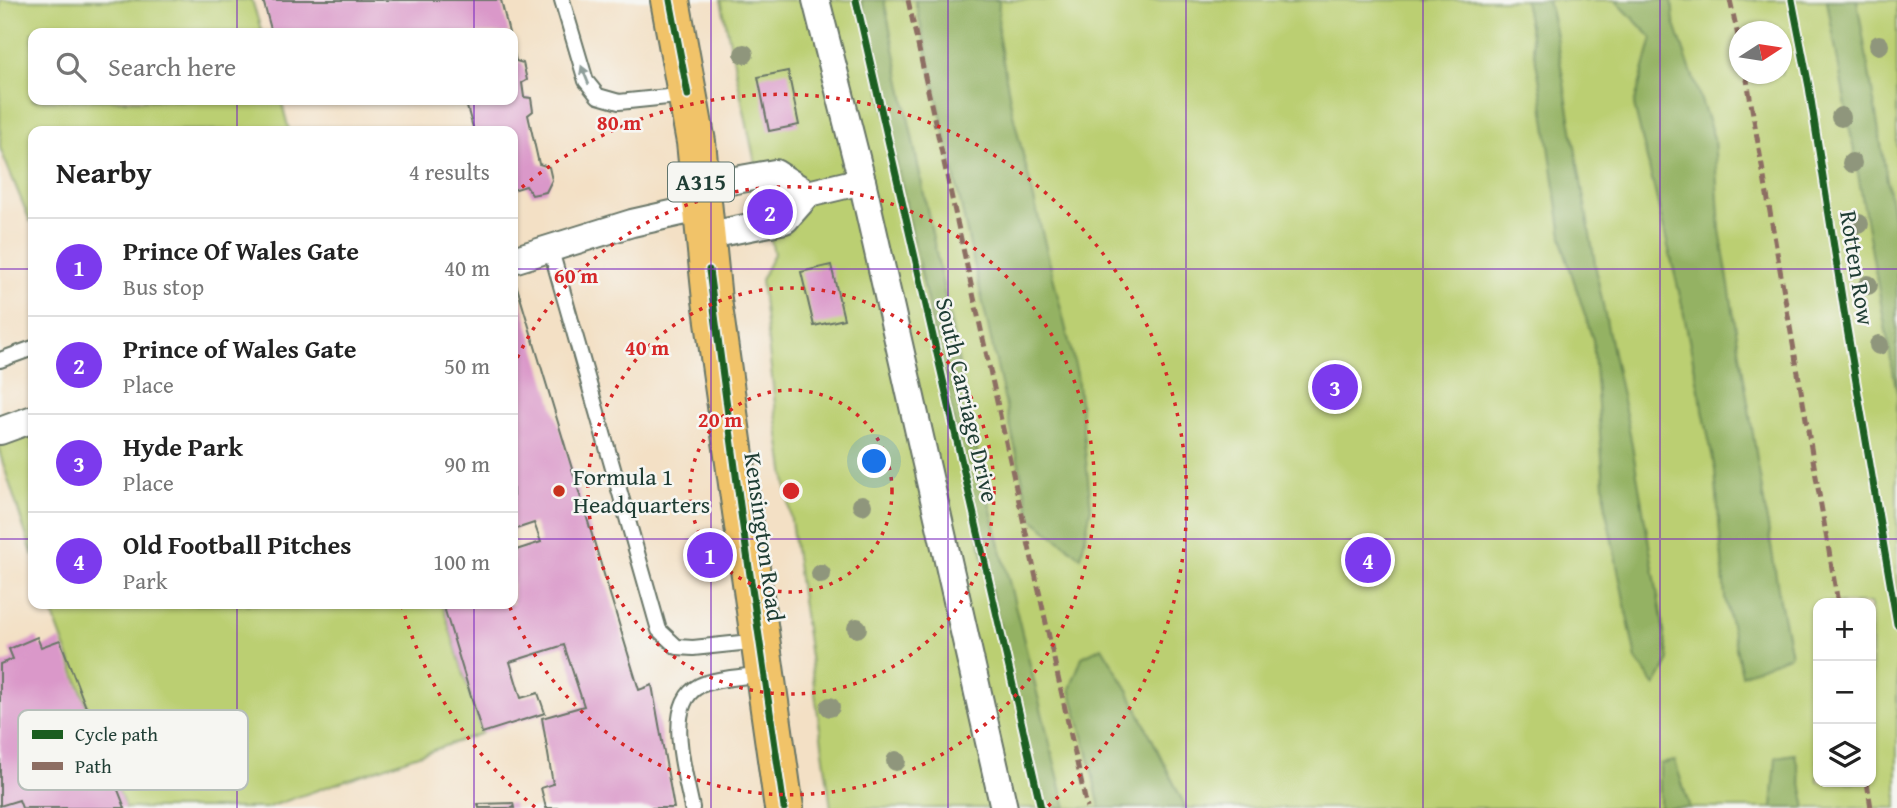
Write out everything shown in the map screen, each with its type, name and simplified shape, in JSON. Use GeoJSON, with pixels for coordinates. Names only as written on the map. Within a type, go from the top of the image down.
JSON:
{"type":"FeatureCollection","features":[{"type":"Feature","properties":{"kind":"main road","name":"Kensington Road"},"geometry":{"type":"LineString","coordinates":[[670,0],[688,95],[712,300],[785,808]]}},
{"type":"Feature","properties":{"kind":"street"},"geometry":{"type":"LineString","coordinates":[[816,0],[862,181],[1004,808]]}},
{"type":"Feature","properties":{"kind":"street"},"geometry":{"type":"LineString","coordinates":[[703,210],[775,173],[808,194]]}},
{"type":"Feature","properties":{"kind":"street"},"geometry":{"type":"LineString","coordinates":[[518,258],[656,216],[703,210],[785,220],[808,194],[862,181]]}},
{"type":"Feature","properties":{"kind":"street"},"geometry":{"type":"LineString","coordinates":[[0,430],[28,421]]}},
{"type":"Feature","properties":{"kind":"lane"},"geometry":{"type":"LineString","coordinates":[[562,0],[586,81],[598,96],[619,102],[688,95]]}},
{"type":"Feature","properties":{"kind":"lane"},"geometry":{"type":"LineString","coordinates":[[550,247],[659,630],[677,647],[762,658]]}},
{"type":"Feature","properties":{"kind":"lane"},"geometry":{"type":"LineString","coordinates":[[0,360],[28,350]]}},
{"type":"Feature","properties":{"kind":"lane"},"geometry":{"type":"LineString","coordinates":[[692,808],[680,743],[679,721],[682,704],[699,686],[762,658]]}},
{"type":"Feature","properties":{"kind":"green space"},"geometry":{"type":"Polygon","coordinates":[[[0,0],[252,0],[260,28],[28,28],[28,105],[282,105],[288,126],[28,126],[28,216],[0,148],[0,0]]]}},
{"type":"Feature","properties":{"kind":"green space"},"geometry":{"type":"Polygon","coordinates":[[[721,0],[1897,0],[1897,808],[831,808],[776,413],[761,280],[774,254],[721,0]]]}},
{"type":"Feature","properties":{"kind":"green space"},"geometry":{"type":"Polygon","coordinates":[[[861,0],[884,0],[980,466],[1066,808],[1042,808],[983,556],[861,0]]]}},
{"type":"Feature","properties":{"kind":"green space"},"geometry":{"type":"Polygon","coordinates":[[[915,0],[999,0],[998,34],[1012,110],[1077,374],[1091,508],[1081,557],[1031,518],[915,0]]]}},
{"type":"Feature","properties":{"kind":"green space"},"geometry":{"type":"Polygon","coordinates":[[[1524,0],[1548,0],[1555,31],[1599,286],[1630,434],[1669,660],[1655,686],[1636,659],[1606,511],[1593,340],[1564,250],[1540,83],[1524,0]]]}},
{"type":"Feature","properties":{"kind":"green space"},"geometry":{"type":"Polygon","coordinates":[[[1615,0],[1672,0],[1674,22],[1714,138],[1720,230],[1791,655],[1742,675],[1725,598],[1715,470],[1681,300],[1634,105],[1652,38],[1615,0]]]}},
{"type":"Feature","properties":{"kind":"green space"},"geometry":{"type":"Polygon","coordinates":[[[1827,0],[1857,0],[1897,240],[1897,393],[1827,0]]]}},
{"type":"Feature","properties":{"kind":"green space"},"geometry":{"type":"Polygon","coordinates":[[[28,434],[28,541],[0,454],[0,443],[28,434]]]}},
{"type":"Feature","properties":{"kind":"green space"},"geometry":{"type":"Polygon","coordinates":[[[51,609],[444,609],[482,733],[266,808],[125,808],[118,790],[248,790],[248,710],[88,710],[51,609]]]}},
{"type":"Feature","properties":{"kind":"green space"},"geometry":{"type":"Polygon","coordinates":[[[1102,647],[1128,690],[1186,808],[1100,808],[1070,689],[1082,657],[1102,647]]]}},
{"type":"Feature","properties":{"kind":"green space"},"geometry":{"type":"Polygon","coordinates":[[[1795,754],[1806,808],[1772,808],[1776,757],[1795,754]]]}},
{"type":"Feature","properties":{"kind":"green space"},"geometry":{"type":"Polygon","coordinates":[[[1675,761],[1690,808],[1660,808],[1660,764],[1675,761]]]}},
{"type":"Feature","properties":{"kind":"building"},"geometry":{"type":"Polygon","coordinates":[[[263,0],[501,0],[508,28],[271,28],[263,0]]]}},
{"type":"Feature","properties":{"kind":"building"},"geometry":{"type":"Polygon","coordinates":[[[518,62],[523,63],[527,80],[522,83],[524,97],[531,98],[533,111],[528,115],[539,164],[549,167],[552,180],[546,192],[532,195],[526,186],[518,188],[518,126],[473,126],[466,105],[518,105],[518,62]]]}},
{"type":"Feature","properties":{"kind":"building"},"geometry":{"type":"Polygon","coordinates":[[[788,71],[799,125],[769,131],[758,77],[788,71]]]}},
{"type":"Feature","properties":{"kind":"building"},"geometry":{"type":"Polygon","coordinates":[[[831,265],[844,319],[814,326],[801,272],[831,265]]]}},
{"type":"Feature","properties":{"kind":"building"},"geometry":{"type":"Polygon","coordinates":[[[518,290],[639,690],[652,685],[674,808],[546,808],[541,788],[553,784],[542,718],[584,706],[564,645],[510,662],[521,698],[538,693],[545,713],[482,733],[445,609],[518,609],[518,549],[541,542],[534,523],[518,528],[518,290]]]}},
{"type":"Feature","properties":{"kind":"building"},"geometry":{"type":"Polygon","coordinates":[[[37,637],[41,647],[60,640],[87,710],[18,710],[18,790],[118,790],[125,808],[22,808],[19,800],[0,806],[0,664],[13,659],[9,649],[37,637]]]}},
{"type":"Feature","properties":{"kind":"building"},"geometry":{"type":"Polygon","coordinates":[[[513,803],[514,808],[479,808],[478,804],[513,803]]]}},
{"type":"Feature","properties":{"kind":"marked path"},"geometry":{"type":"LineString","coordinates":[[908,0],[1087,808]]}},
{"type":"Feature","properties":{"kind":"marked path"},"geometry":{"type":"LineString","coordinates":[[1730,0],[1735,21]]}},
{"type":"Feature","properties":{"kind":"marked path"},"geometry":{"type":"LineString","coordinates":[[1748,84],[1837,598]]}},
{"type":"Feature","properties":{"kind":"marked path"},"geometry":{"type":"LineString","coordinates":[[1868,787],[1871,808]]}},
{"type":"Feature","properties":{"kind":"cycle path"},"geometry":{"type":"LineString","coordinates":[[670,0],[688,95]]}},
{"type":"Feature","properties":{"kind":"cycle path","name":"South Carriage Drive"},"geometry":{"type":"LineString","coordinates":[[856,0],[1041,808]]}},
{"type":"Feature","properties":{"kind":"cycle path","name":"Rotten Row"},"geometry":{"type":"LineString","coordinates":[[1792,0],[1809,87],[1897,624]]}},
{"type":"Feature","properties":{"kind":"cycle path"},"geometry":{"type":"LineString","coordinates":[[709,270],[784,808]]}},
{"type":"Feature","properties":{"kind":"place","name":"Prince of Wales Gate"},"geometry":{"type":"Point","coordinates":[770,212]}},
{"type":"Feature","properties":{"kind":"place","name":"Hyde Park"},"geometry":{"type":"Point","coordinates":[1335,387]}},
{"type":"Feature","properties":{"kind":"place","name":"Formula 1 Headquarters"},"geometry":{"type":"Point","coordinates":[559,491]}},
{"type":"Feature","properties":{"kind":"place","name":"Prince Of Wales Gate"},"geometry":{"type":"Point","coordinates":[710,555]}},
{"type":"Feature","properties":{"kind":"place","name":"Old Football Pitches"},"geometry":{"type":"Point","coordinates":[1368,560]}}]}
